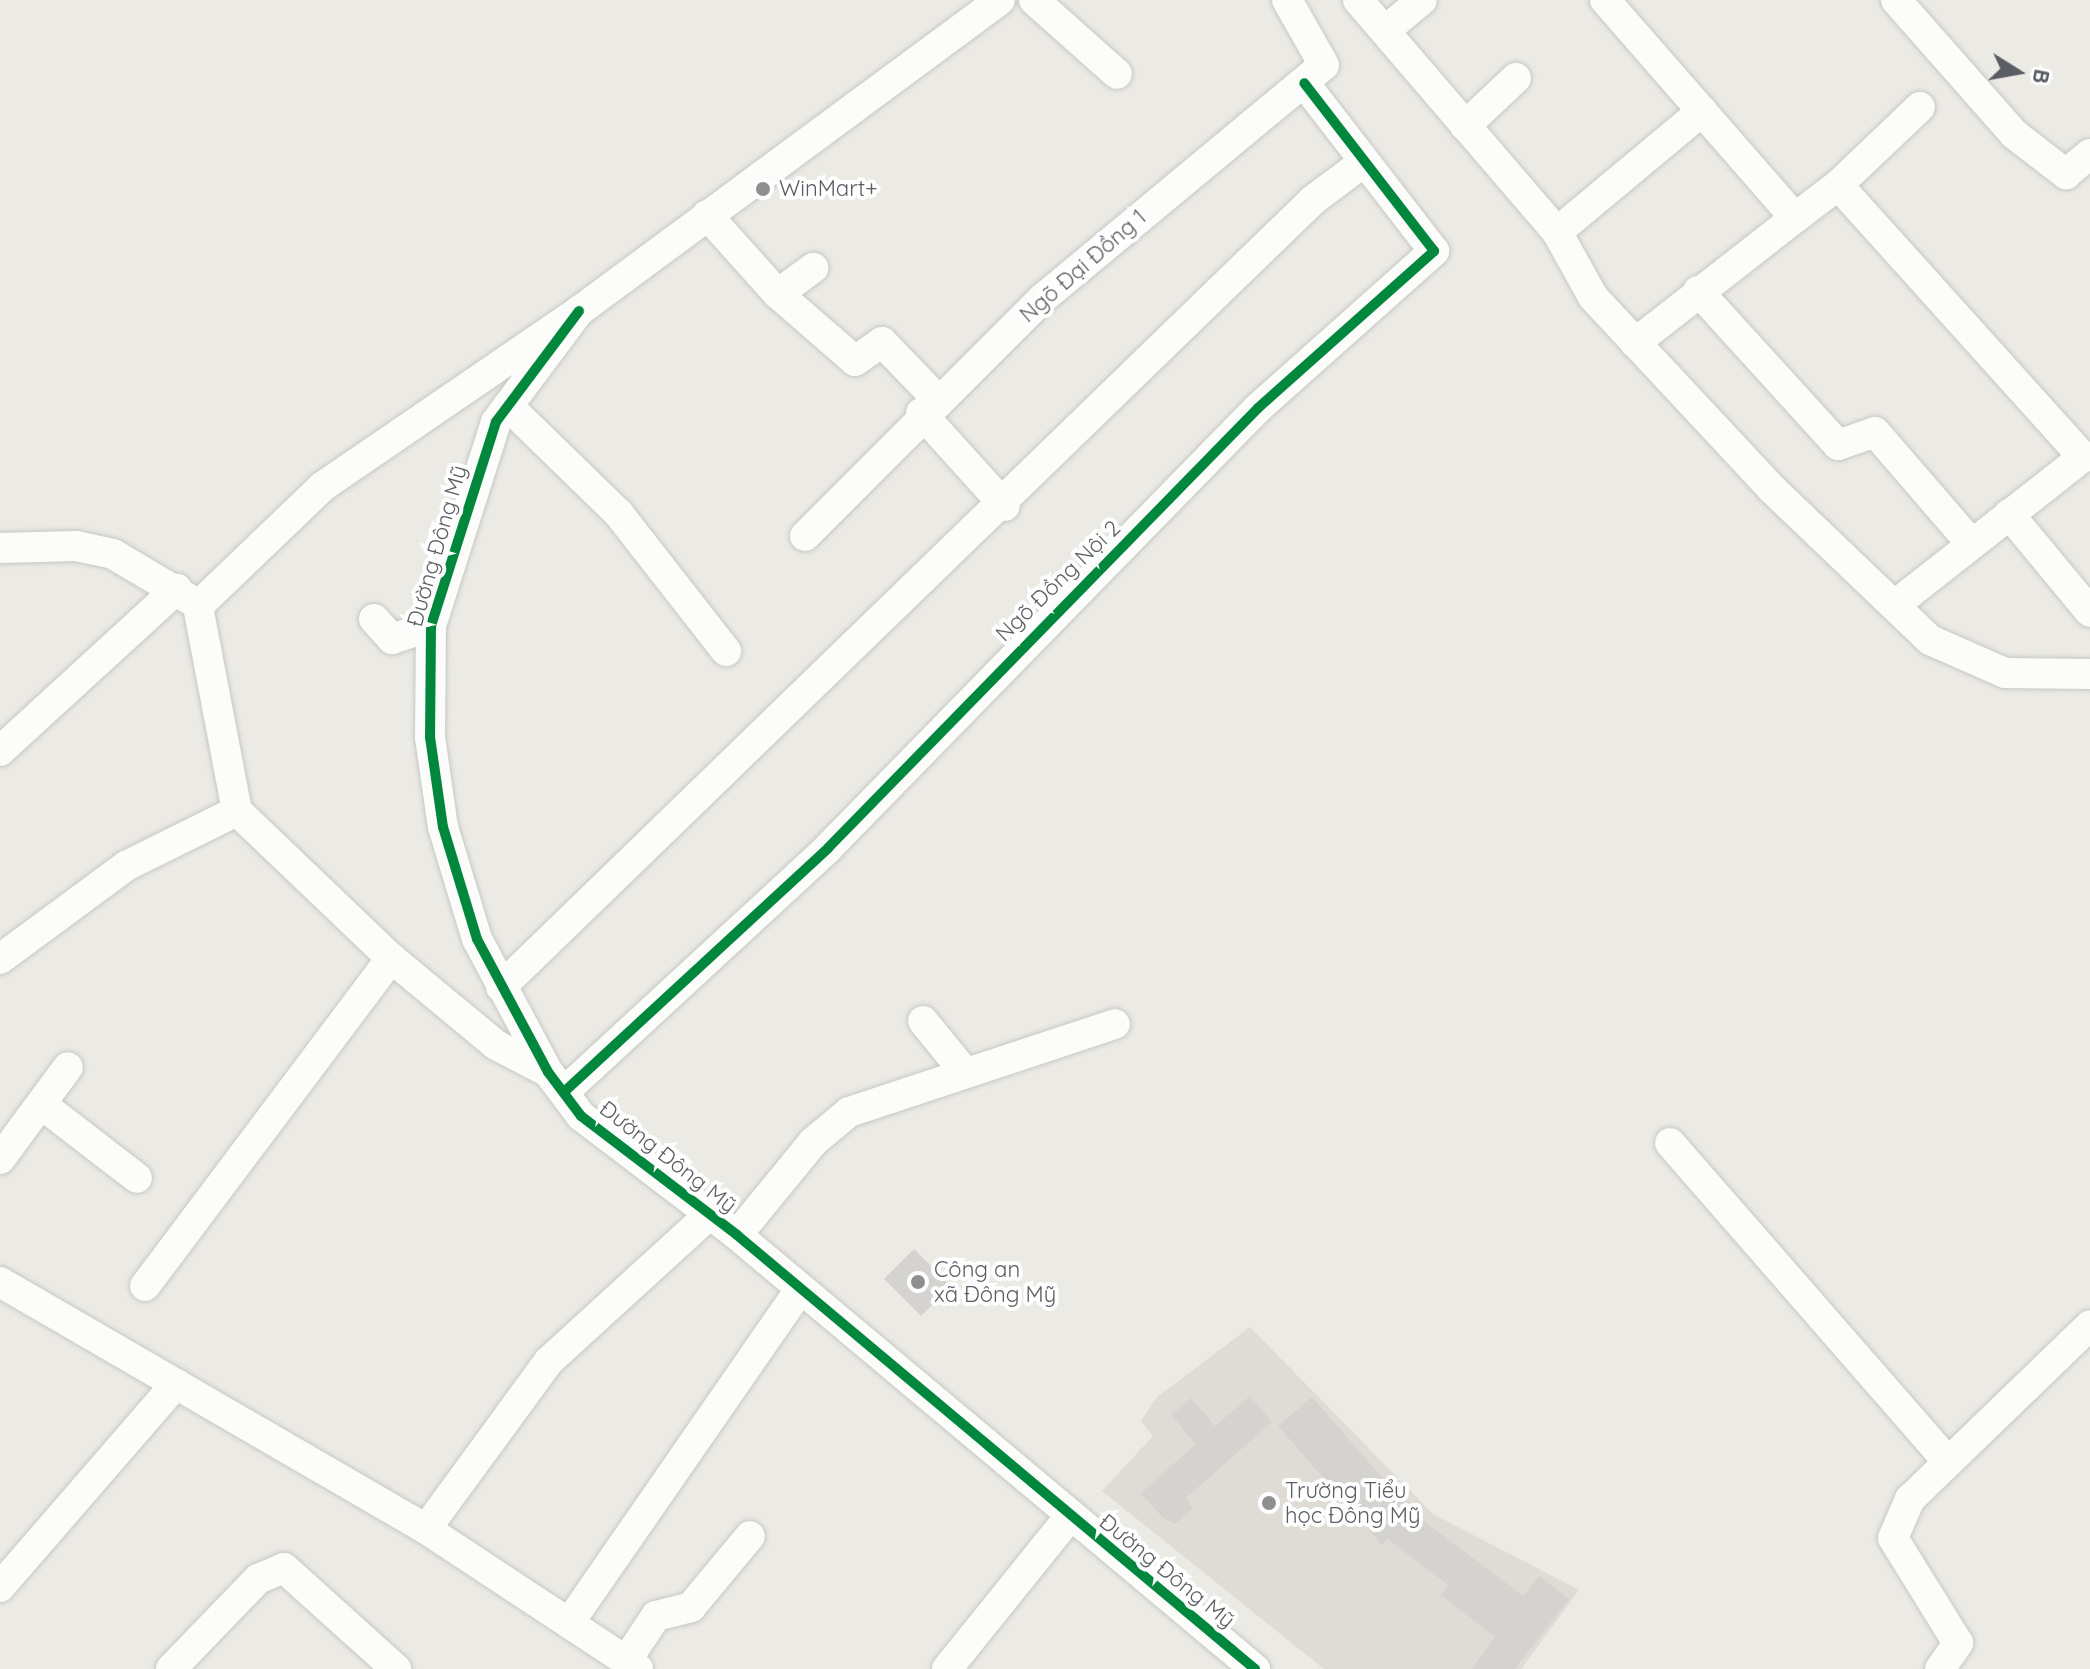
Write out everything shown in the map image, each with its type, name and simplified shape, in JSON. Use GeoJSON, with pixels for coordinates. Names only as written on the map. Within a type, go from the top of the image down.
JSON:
{"type":"FeatureCollection","features":[{"type":"Feature","properties":{"kind":"street"},"geometry":{"type":"LineString","coordinates":[[0,751],[322,487],[579,311],[1000,0]]}},
{"type":"Feature","properties":{"kind":"street"},"geometry":{"type":"LineString","coordinates":[[1034,0],[1117,74]]}},
{"type":"Feature","properties":{"kind":"street","name":"Ngõ Đại Đồng 1"},"geometry":{"type":"LineString","coordinates":[[805,536],[928,406],[1145,211],[1324,65],[1287,0]]}},
{"type":"Feature","properties":{"kind":"street"},"geometry":{"type":"LineString","coordinates":[[1358,0],[1387,29],[1465,126],[1557,232],[1574,273],[1635,343],[1771,488],[1930,640],[1981,668],[2040,679],[2090,674]]}},
{"type":"Feature","properties":{"kind":"street"},"geometry":{"type":"LineString","coordinates":[[1387,29],[1422,0]]}},
{"type":"Feature","properties":{"kind":"street"},"geometry":{"type":"LineString","coordinates":[[1605,0],[1795,218]]}},
{"type":"Feature","properties":{"kind":"street"},"geometry":{"type":"LineString","coordinates":[[1896,0],[2014,134],[2066,174],[2090,154]]}},
{"type":"Feature","properties":{"kind":"street"},"geometry":{"type":"LineString","coordinates":[[1465,126],[1516,78]]}},
{"type":"Feature","properties":{"kind":"street","name":"Ngõ Đồng Nội 2"},"geometry":{"type":"LineString","coordinates":[[556,1082],[828,848],[1258,408],[1434,251],[1304,83]]}},
{"type":"Feature","properties":{"kind":"street"},"geometry":{"type":"LineString","coordinates":[[1635,343],[1838,185],[1920,107]]}},
{"type":"Feature","properties":{"kind":"street"},"geometry":{"type":"LineString","coordinates":[[1557,232],[1702,111]]}},
{"type":"Feature","properties":{"kind":"street"},"geometry":{"type":"LineString","coordinates":[[501,987],[1005,506],[1313,200],[1364,162]]}},
{"type":"Feature","properties":{"kind":"street"},"geometry":{"type":"LineString","coordinates":[[1838,185],[2087,455],[1970,542],[1895,605]]}},
{"type":"Feature","properties":{"kind":"street"},"geometry":{"type":"LineString","coordinates":[[707,215],[778,294],[855,361],[882,342],[1005,506]]}},
{"type":"Feature","properties":{"kind":"street"},"geometry":{"type":"LineString","coordinates":[[778,294],[813,268]]}},
{"type":"Feature","properties":{"kind":"street"},"geometry":{"type":"LineString","coordinates":[[1698,291],[1838,445],[1875,432],[1970,542]]}},
{"type":"Feature","properties":{"kind":"street","name":"Đường Đông Mỹ"},"geometry":{"type":"LineString","coordinates":[[579,311],[508,406],[491,437],[431,626],[430,737],[443,827],[477,939],[556,1082],[581,1116],[737,1235],[1076,1523],[1255,1669]]}},
{"type":"Feature","properties":{"kind":"street"},"geometry":{"type":"LineString","coordinates":[[508,406],[619,514],[726,651]]}},
{"type":"Feature","properties":{"kind":"street"},"geometry":{"type":"LineString","coordinates":[[2009,514],[2090,612]]}},
{"type":"Feature","properties":{"kind":"street"},"geometry":{"type":"LineString","coordinates":[[0,548],[101,551],[188,597],[237,811],[391,958],[496,1045],[556,1082]]}},
{"type":"Feature","properties":{"kind":"street"},"geometry":{"type":"LineString","coordinates":[[374,619],[392,639],[431,626]]}},
{"type":"Feature","properties":{"kind":"street"},"geometry":{"type":"LineString","coordinates":[[0,959],[126,866],[237,811]]}},
{"type":"Feature","properties":{"kind":"street"},"geometry":{"type":"LineString","coordinates":[[145,1286],[391,958]]}},
{"type":"Feature","properties":{"kind":"street"},"geometry":{"type":"LineString","coordinates":[[923,1021],[963,1070]]}},
{"type":"Feature","properties":{"kind":"street"},"geometry":{"type":"LineString","coordinates":[[737,1235],[813,1142],[849,1112],[963,1070],[1115,1024]]}},
{"type":"Feature","properties":{"kind":"street"},"geometry":{"type":"LineString","coordinates":[[0,1159],[68,1067]]}},
{"type":"Feature","properties":{"kind":"street"},"geometry":{"type":"LineString","coordinates":[[41,1104],[137,1178]]}},
{"type":"Feature","properties":{"kind":"street"},"geometry":{"type":"LineString","coordinates":[[1670,1143],[1947,1460]]}},
{"type":"Feature","properties":{"kind":"street"},"geometry":{"type":"LineString","coordinates":[[426,1529],[559,1350],[648,1278],[710,1214]]}},
{"type":"Feature","properties":{"kind":"street"},"geometry":{"type":"LineString","coordinates":[[0,1282],[426,1529],[632,1665],[656,1616],[691,1607],[750,1536]]}},
{"type":"Feature","properties":{"kind":"street"},"geometry":{"type":"LineString","coordinates":[[569,1623],[800,1289]]}},
{"type":"Feature","properties":{"kind":"street"},"geometry":{"type":"LineString","coordinates":[[1940,1669],[1958,1643],[1893,1538],[1910,1499],[2090,1325]]}},
{"type":"Feature","properties":{"kind":"street"},"geometry":{"type":"LineString","coordinates":[[0,1587],[176,1384]]}},
{"type":"Feature","properties":{"kind":"street"},"geometry":{"type":"LineString","coordinates":[[947,1669],[1076,1523]]}},
{"type":"Feature","properties":{"kind":"street"},"geometry":{"type":"LineString","coordinates":[[970,1669],[1076,1523]]}},
{"type":"Feature","properties":{"kind":"street"},"geometry":{"type":"LineString","coordinates":[[171,1669],[258,1579],[284,1568],[396,1669]]}},
{"type":"Feature","properties":{"kind":"shaded area","name":"Trường Tiểu học Đông Mỹ"},"geometry":{"type":"Polygon","coordinates":[[[1250,1327],[1433,1514],[1579,1590],[1521,1669],[1324,1669],[1102,1491],[1153,1436],[1141,1421],[1157,1397],[1250,1327]]]}},
{"type":"Feature","properties":{"kind":"building","name":"Công an xã Đông Mỹ"},"geometry":{"type":"Polygon","coordinates":[[[914,1249],[951,1286],[921,1316],[884,1279],[914,1249]]]}},
{"type":"Feature","properties":{"kind":"building"},"geometry":{"type":"Polygon","coordinates":[[[1250,1396],[1272,1422],[1186,1498],[1193,1508],[1175,1524],[1163,1518],[1141,1493],[1196,1444],[1171,1415],[1191,1398],[1215,1426],[1250,1396]]]}},
{"type":"Feature","properties":{"kind":"building"},"geometry":{"type":"Polygon","coordinates":[[[1312,1397],[1413,1513],[1523,1596],[1539,1576],[1569,1599],[1515,1669],[1471,1669],[1495,1637],[1441,1595],[1448,1585],[1388,1539],[1382,1545],[1278,1426],[1312,1397]]]}},
{"type":"Feature","properties":{"kind":"cycle path"},"geometry":{"type":"LineString","coordinates":[[564,1092],[828,848],[1258,408],[1434,251],[1304,83]]}},
{"type":"Feature","properties":{"kind":"cycle path"},"geometry":{"type":"LineString","coordinates":[[579,311],[496,422],[431,626],[430,737],[443,827],[477,939],[548,1072],[581,1116],[737,1235],[1255,1669]]}},
{"type":"Feature","properties":{"kind":"place","name":"WinMart+"},"geometry":{"type":"Point","coordinates":[763,189]}},
{"type":"Feature","properties":{"kind":"place","name":"Công an xã Đông Mỹ"},"geometry":{"type":"Point","coordinates":[918,1282]}},
{"type":"Feature","properties":{"kind":"place","name":"Trường Tiểu học Đông Mỹ"},"geometry":{"type":"Point","coordinates":[1269,1503]}}]}
